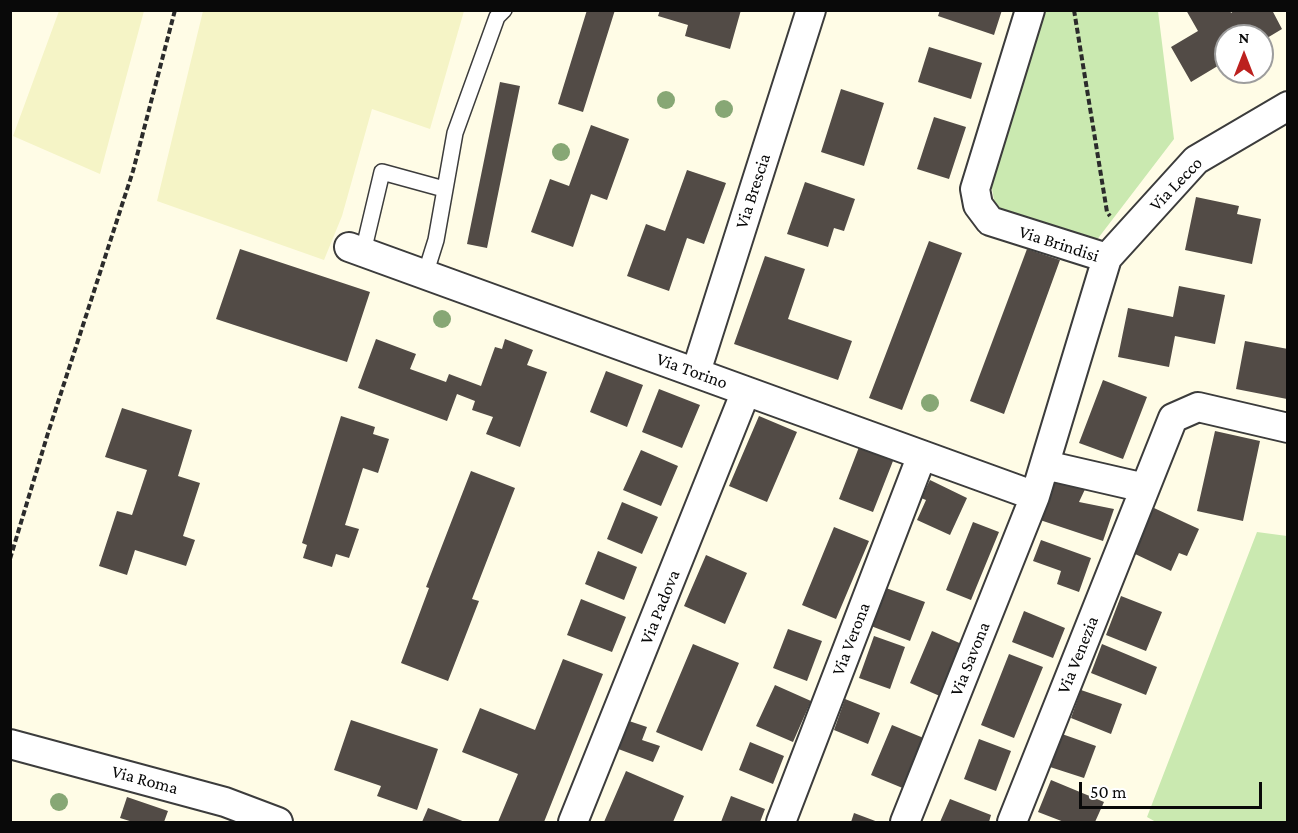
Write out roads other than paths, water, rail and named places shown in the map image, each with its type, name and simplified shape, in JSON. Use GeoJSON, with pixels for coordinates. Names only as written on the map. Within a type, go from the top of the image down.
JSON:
{"type":"FeatureCollection","features":[{"type":"Feature","properties":{"kind":"street","name":"Via Brescia"},"geometry":{"type":"LineString","coordinates":[[696,372],[811,10]]}},
{"type":"Feature","properties":{"kind":"street","name":"Via Brindisi"},"geometry":{"type":"LineString","coordinates":[[1030,10],[975,189],[978,205],[990,221],[1115,248],[1035,496]]}},
{"type":"Feature","properties":{"kind":"street","name":"Via Lecco"},"geometry":{"type":"LineString","coordinates":[[1115,248],[1196,160],[1287,106]]}},
{"type":"Feature","properties":{"kind":"street","name":"Via Torino"},"geometry":{"type":"LineString","coordinates":[[356,249],[1035,496]]}},
{"type":"Feature","properties":{"kind":"street","name":"Via Padova"},"geometry":{"type":"LineString","coordinates":[[573,822],[746,391]]}},
{"type":"Feature","properties":{"kind":"street","name":"Via Venezia"},"geometry":{"type":"LineString","coordinates":[[1012,822],[1173,418],[1198,407],[1287,428]]}},
{"type":"Feature","properties":{"kind":"street","name":"Via Verona"},"geometry":{"type":"LineString","coordinates":[[781,822],[922,455]]}},
{"type":"Feature","properties":{"kind":"street"},"geometry":{"type":"LineString","coordinates":[[1045,465],[1145,488]]}},
{"type":"Feature","properties":{"kind":"street","name":"Via Savona"},"geometry":{"type":"LineString","coordinates":[[905,822],[1035,496]]}},
{"type":"Feature","properties":{"kind":"street","name":"Via Roma"},"geometry":{"type":"LineString","coordinates":[[10,744],[225,802],[278,822]]}},
{"type":"Feature","properties":{"kind":"lane"},"geometry":{"type":"LineString","coordinates":[[425,276],[436,240],[455,133],[497,17],[504,10]]}},
{"type":"Feature","properties":{"kind":"lane"},"geometry":{"type":"LineString","coordinates":[[356,249],[382,172],[444,189]]}}]}
